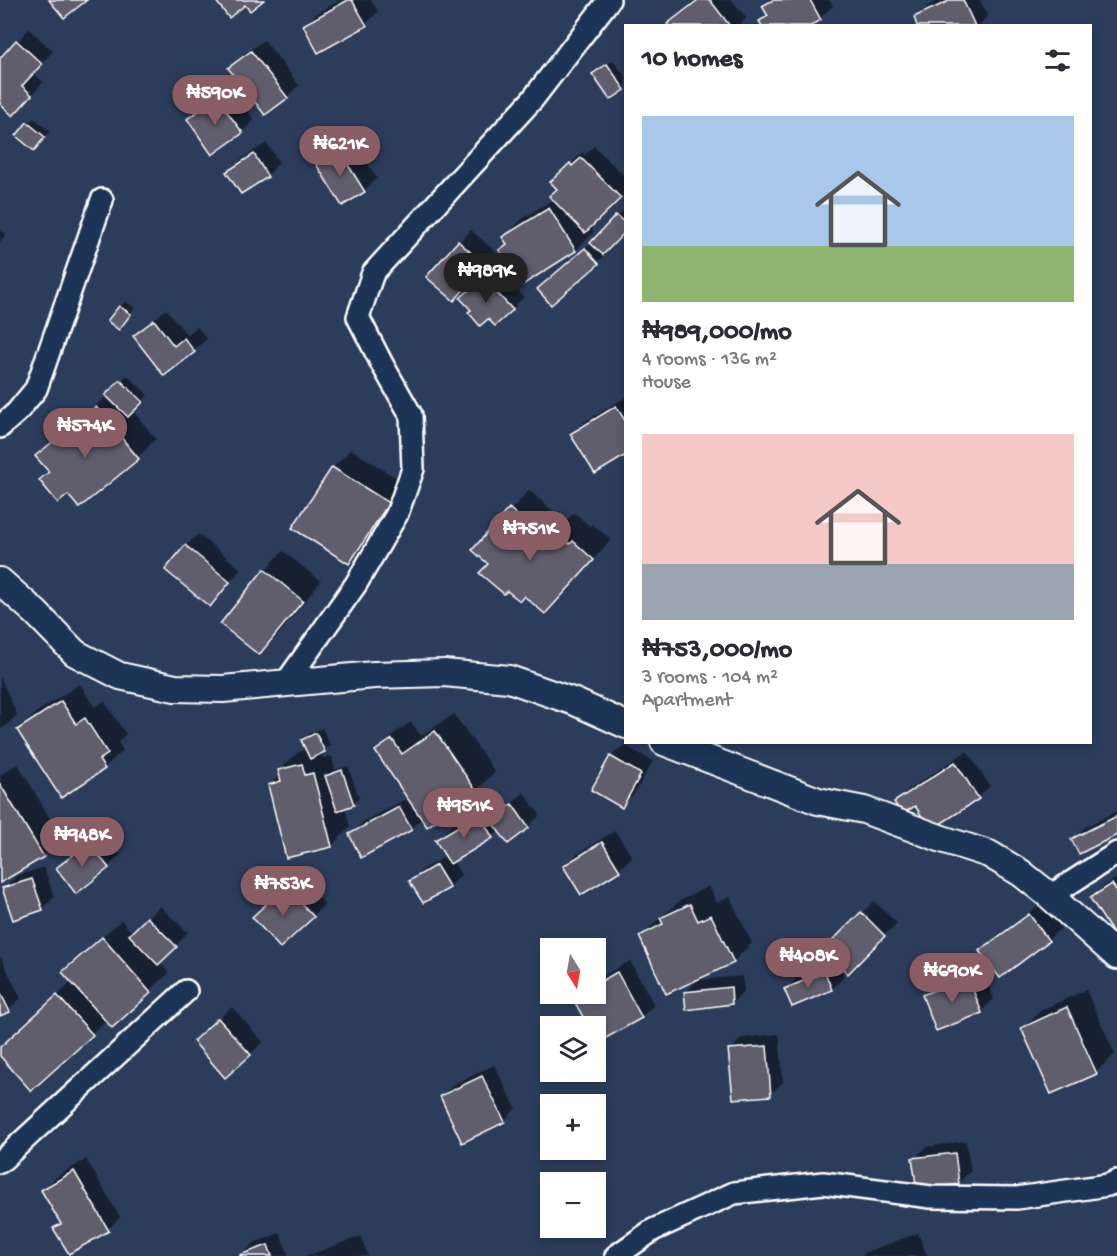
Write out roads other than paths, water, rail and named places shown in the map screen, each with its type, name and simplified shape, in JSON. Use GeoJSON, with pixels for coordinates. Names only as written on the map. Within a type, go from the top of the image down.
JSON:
{"type":"FeatureCollection","features":[{"type":"Feature","properties":{"kind":"street"},"geometry":{"type":"LineString","coordinates":[[285,684],[356,584],[397,514],[413,469],[411,415],[358,317],[373,273],[532,100],[609,0]]}},
{"type":"Feature","properties":{"kind":"street"},"geometry":{"type":"LineString","coordinates":[[0,427],[17,412],[36,389],[102,200]]}},
{"type":"Feature","properties":{"kind":"street"},"geometry":{"type":"LineString","coordinates":[[0,581],[36,613],[75,653],[120,676],[175,688],[224,688],[374,675],[444,673],[508,679],[575,702],[624,724]]}},
{"type":"Feature","properties":{"kind":"street"},"geometry":{"type":"LineString","coordinates":[[669,744],[818,801],[864,810],[990,854],[1021,873],[1050,896],[1117,956]]}},
{"type":"Feature","properties":{"kind":"street"},"geometry":{"type":"LineString","coordinates":[[1050,896],[1117,853]]}},
{"type":"Feature","properties":{"kind":"street"},"geometry":{"type":"LineString","coordinates":[[0,1162],[186,991]]}},
{"type":"Feature","properties":{"kind":"street"},"geometry":{"type":"LineString","coordinates":[[616,1256],[653,1230],[734,1193],[823,1183],[931,1197],[1017,1198],[1108,1185],[1117,1181]]}}]}
